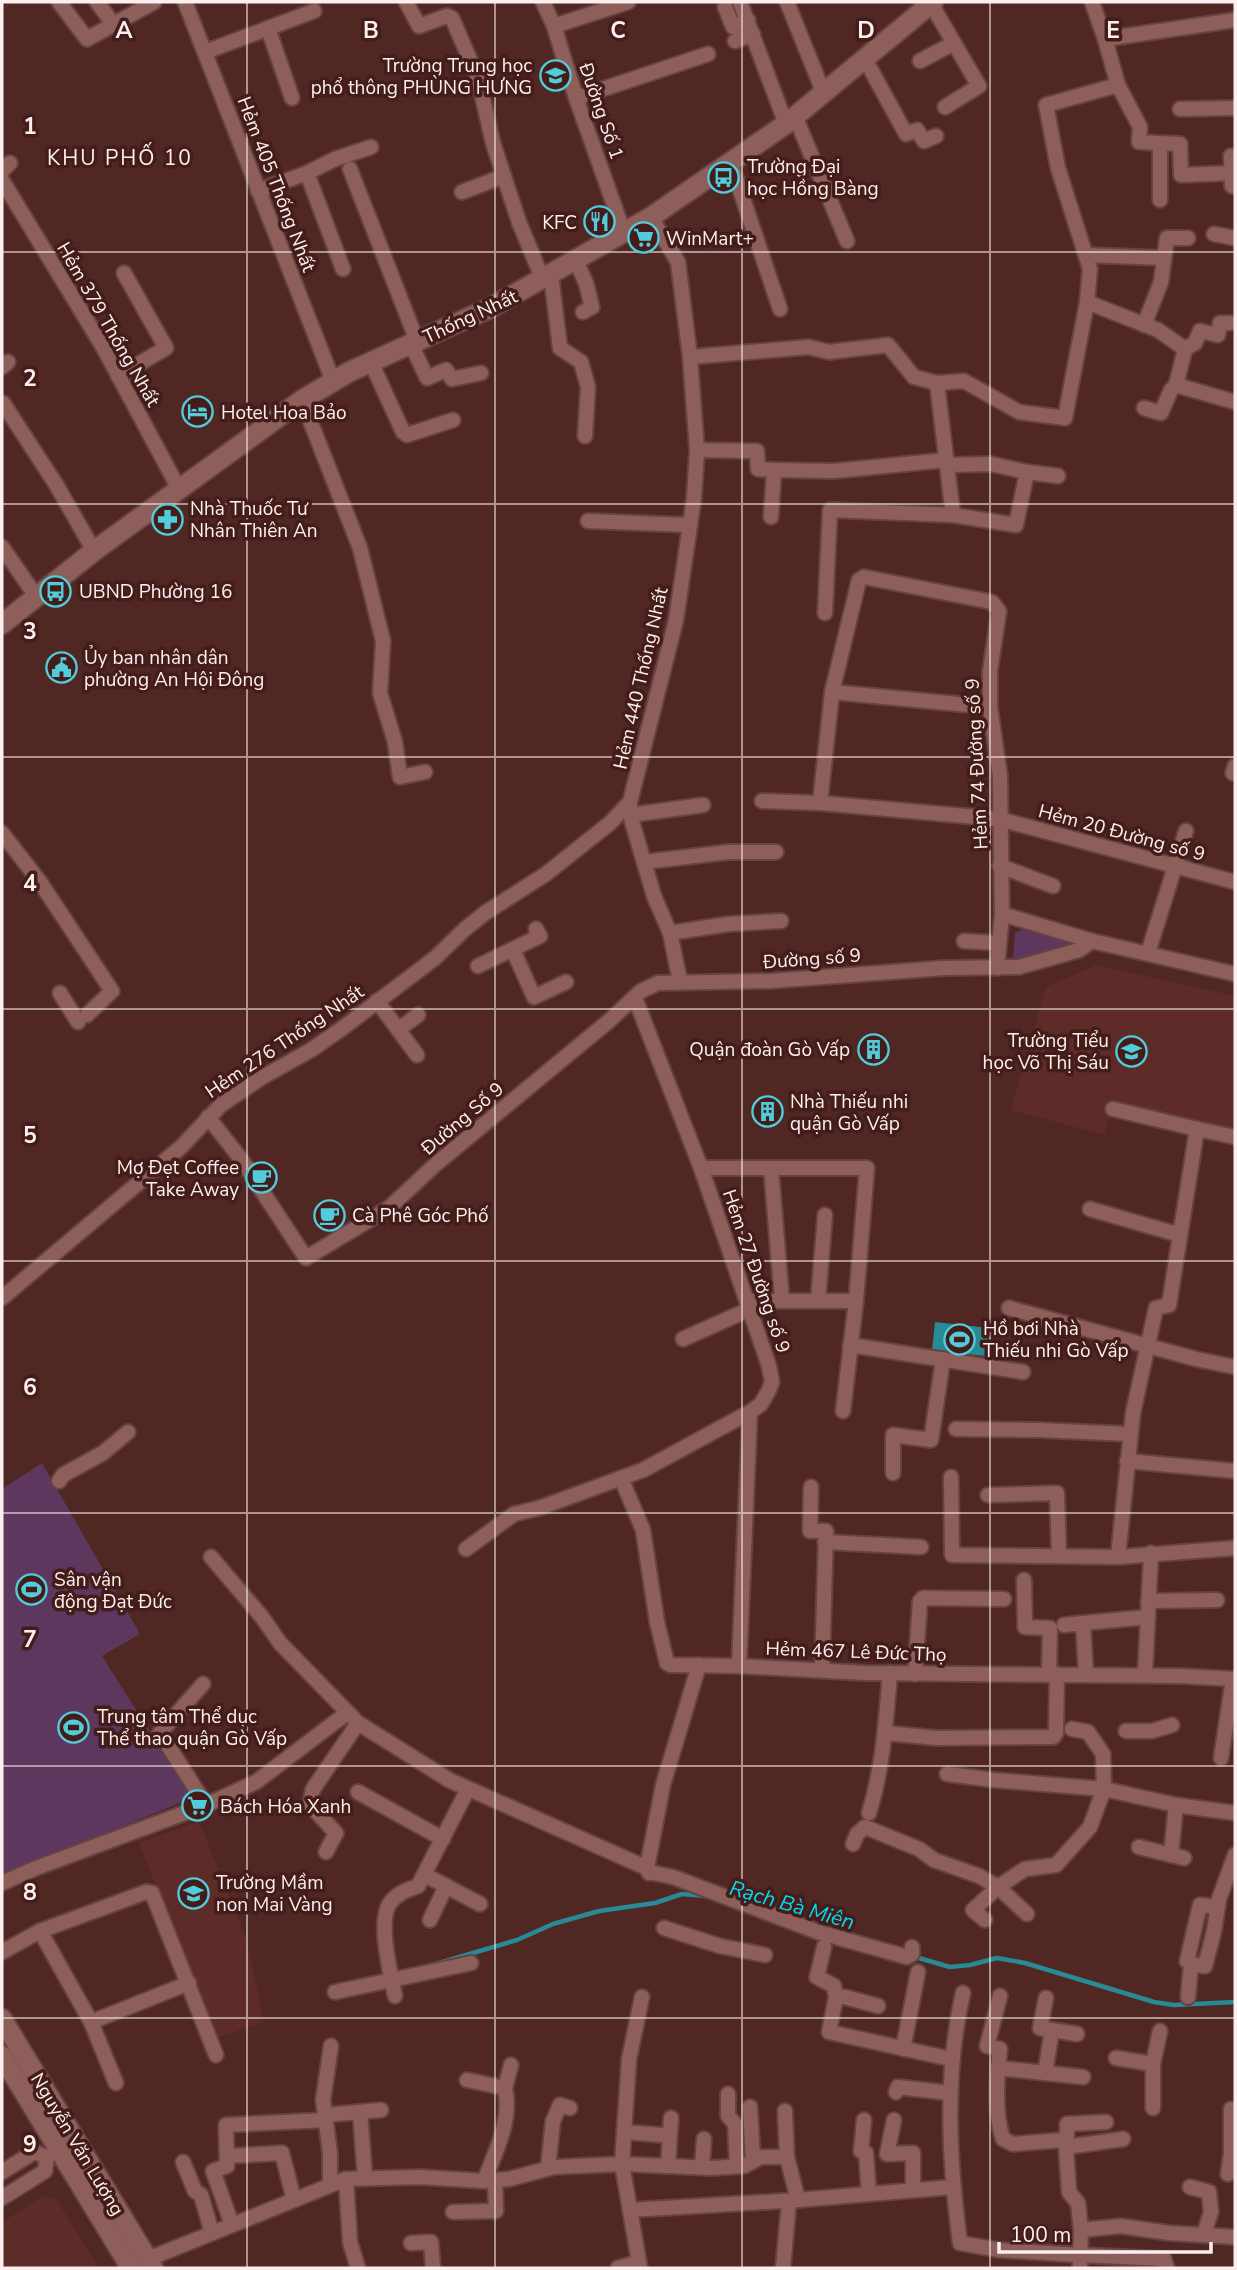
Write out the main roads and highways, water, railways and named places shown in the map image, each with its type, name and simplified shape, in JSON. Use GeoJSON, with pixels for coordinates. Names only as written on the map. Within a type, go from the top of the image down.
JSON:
{"type":"FeatureCollection","features":[{"type":"Feature","properties":{"kind":"main road","name":"Thống Nhất"},"geometry":{"type":"LineString","coordinates":[[2,624],[94,551],[302,400],[371,362],[490,308],[652,217],[824,94],[932,2]]}},
{"type":"Feature","properties":{"kind":"main road","name":"Nguyễn Văn Lượng"},"geometry":{"type":"LineString","coordinates":[[2,2020],[61,2150]]}},
{"type":"Feature","properties":{"kind":"main road","name":"Nguyễn Văn Lượng"},"geometry":{"type":"LineString","coordinates":[[2,2056],[61,2150],[144,2265]]}},
{"type":"Feature","properties":{"kind":"water","name":"Hồ bơi Nhà Thiếu nhi Gò Vấp"},"geometry":{"type":"Polygon","coordinates":[[[935,1322],[989,1328],[986,1356],[932,1350],[935,1322]]]}},
{"type":"Feature","properties":{"kind":"waterway","name":"Rạch Bà Miên"},"geometry":{"type":"LineString","coordinates":[[432,1965],[517,1940],[553,1924],[599,1911],[655,1903],[682,1894],[706,1896]]}},
{"type":"Feature","properties":{"kind":"waterway","name":"Rạch Bà Miên"},"geometry":{"type":"LineString","coordinates":[[912,1956],[950,1967],[997,1958],[1025,1963],[1154,2002],[1174,2005],[1235,2002]]}},
{"type":"Feature","properties":{"kind":"place","name":"Trường Trung học phổ thông PHÙNG HƯNG"},"geometry":{"type":"Point","coordinates":[555,76]}},
{"type":"Feature","properties":{"kind":"place","name":"Trường Đại học Hồng Bàng"},"geometry":{"type":"Point","coordinates":[724,177]}},
{"type":"Feature","properties":{"kind":"place","name":"KFC"},"geometry":{"type":"Point","coordinates":[600,222]}},
{"type":"Feature","properties":{"kind":"place","name":"WinMart+"},"geometry":{"type":"Point","coordinates":[643,238]}},
{"type":"Feature","properties":{"kind":"place","name":"Hotel Hoa Bảo"},"geometry":{"type":"Point","coordinates":[198,412]}},
{"type":"Feature","properties":{"kind":"place","name":"Nhà Thuốc Tư Nhân Thiên An"},"geometry":{"type":"Point","coordinates":[167,519]}},
{"type":"Feature","properties":{"kind":"place","name":"UBND Phường 16"},"geometry":{"type":"Point","coordinates":[56,591]}},
{"type":"Feature","properties":{"kind":"place","name":"Ủy ban nhân dân phường An Hội Đông"},"geometry":{"type":"Point","coordinates":[61,668]}},
{"type":"Feature","properties":{"kind":"place","name":"Quận đoàn Gò Vấp"},"geometry":{"type":"Point","coordinates":[873,1049]}},
{"type":"Feature","properties":{"kind":"place","name":"Trường Tiểu học Võ Thị Sáu"},"geometry":{"type":"Point","coordinates":[1132,1051]}},
{"type":"Feature","properties":{"kind":"place","name":"Nhà Thiếu nhi quận Gò Vấp"},"geometry":{"type":"Point","coordinates":[767,1112]}},
{"type":"Feature","properties":{"kind":"place","name":"Mợ Đẹt Coffee Take Away"},"geometry":{"type":"Point","coordinates":[262,1178]}},
{"type":"Feature","properties":{"kind":"place","name":"Cà Phê Góc Phố"},"geometry":{"type":"Point","coordinates":[329,1215]}},
{"type":"Feature","properties":{"kind":"place","name":"Hồ bơi Nhà Thiếu nhi Gò Vấp"},"geometry":{"type":"Point","coordinates":[960,1339]}},
{"type":"Feature","properties":{"kind":"place","name":"Sân vận động Đạt Đức"},"geometry":{"type":"Point","coordinates":[31,1590]}},
{"type":"Feature","properties":{"kind":"place","name":"Trung tâm Thể dục Thể thao quận Gò Vấp"},"geometry":{"type":"Point","coordinates":[74,1727]}},
{"type":"Feature","properties":{"kind":"place","name":"Bách Hóa Xanh"},"geometry":{"type":"Point","coordinates":[197,1806]}},
{"type":"Feature","properties":{"kind":"place","name":"Trường Mầm non Mai Vàng"},"geometry":{"type":"Point","coordinates":[193,1893]}},
{"type":"Feature","properties":{"kind":"district","name":"KHU PHỐ 10"},"geometry":{"type":"Point","coordinates":[120,158]}}]}
